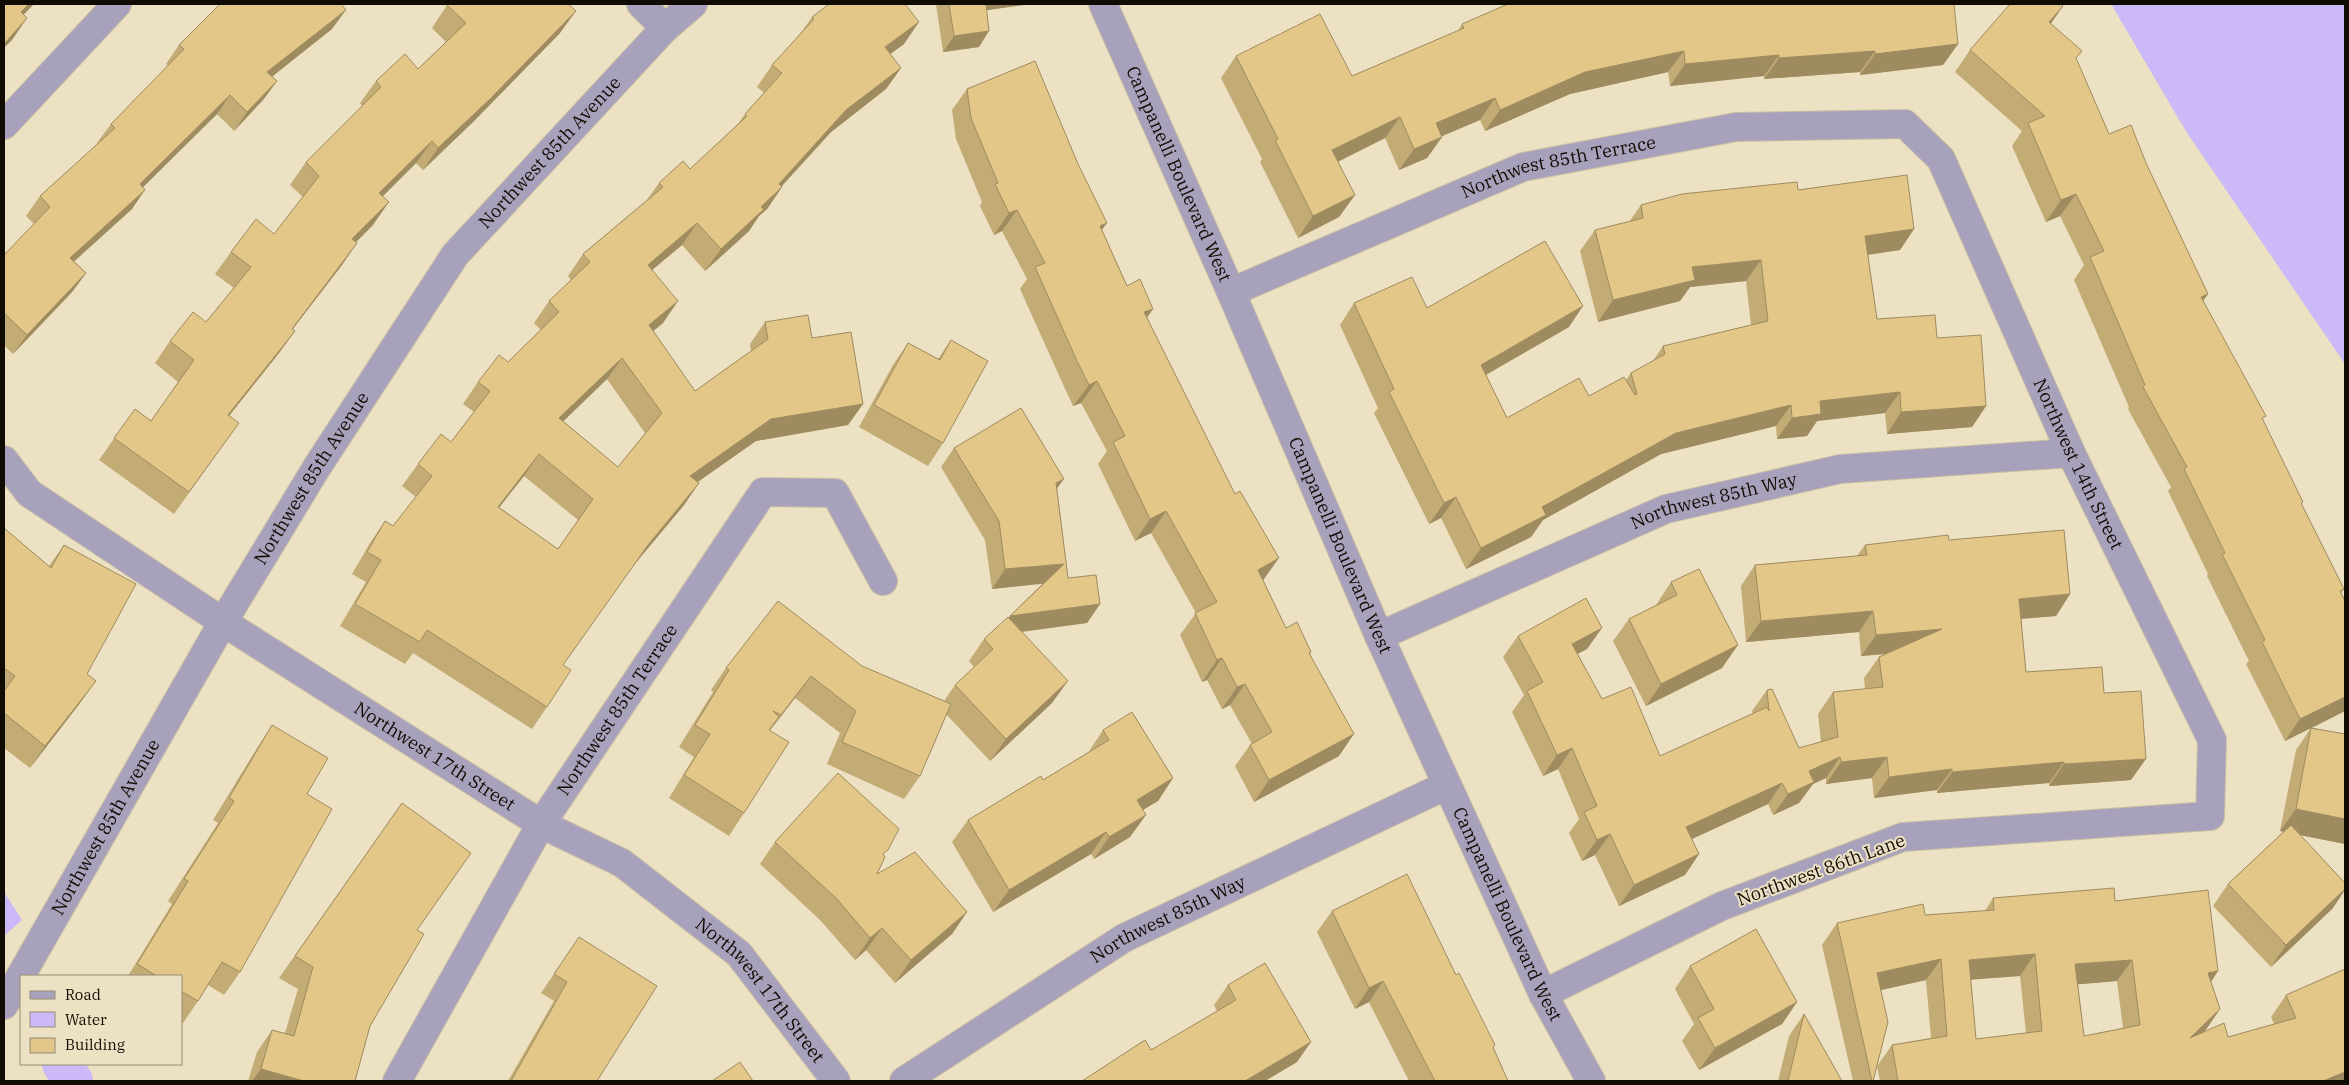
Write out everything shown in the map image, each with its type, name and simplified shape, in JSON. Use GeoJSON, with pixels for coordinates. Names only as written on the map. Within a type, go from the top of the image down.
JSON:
{"type":"FeatureCollection","features":[{"type":"Feature","properties":{"kind":"street"},"geometry":{"type":"LineString","coordinates":[[4,126],[117,4]]}},
{"type":"Feature","properties":{"kind":"street"},"geometry":{"type":"LineString","coordinates":[[641,4],[665,28]]}},
{"type":"Feature","properties":{"kind":"street","name":"Northwest 85th Avenue"},"geometry":{"type":"LineString","coordinates":[[22,975],[223,622],[317,467],[455,255],[665,28],[693,4]]}},
{"type":"Feature","properties":{"kind":"street","name":"Campanelli Boulevard West"},"geometry":{"type":"LineString","coordinates":[[1103,4],[1231,292],[1379,636],[1543,994],[1590,1081]]}},
{"type":"Feature","properties":{"kind":"street","name":"Northwest 85th Terrace"},"geometry":{"type":"LineString","coordinates":[[1231,292],[1523,167],[1736,127],[1905,124]]}},
{"type":"Feature","properties":{"kind":"street","name":"Northwest 14th Street"},"geometry":{"type":"LineString","coordinates":[[1905,124],[1941,159],[2071,453],[2212,740],[2210,816]]}},
{"type":"Feature","properties":{"kind":"street","name":"Northwest 85th Way"},"geometry":{"type":"LineString","coordinates":[[1379,636],[1666,509],[1840,469],[2071,453]]}},
{"type":"Feature","properties":{"kind":"street","name":"Northwest 17th Street"},"geometry":{"type":"LineString","coordinates":[[4,460],[28,493],[223,622],[541,824],[622,862],[739,954],[836,1081]]}},
{"type":"Feature","properties":{"kind":"street","name":"Northwest 85th Terrace"},"geometry":{"type":"LineString","coordinates":[[397,1081],[541,824],[763,492],[835,493],[883,581]]}},
{"type":"Feature","properties":{"kind":"street","name":"Northwest 85th Way"},"geometry":{"type":"LineString","coordinates":[[904,1081],[1124,938],[1448,785]]}},
{"type":"Feature","properties":{"kind":"street","name":"Northwest 86th Lane"},"geometry":{"type":"LineString","coordinates":[[1543,994],[1722,906],[1903,837],[2210,816]]}},
{"type":"Feature","properties":{"kind":"street","name":"Northwest 85th Avenue"},"geometry":{"type":"LineString","coordinates":[[4,1006],[20,978]]}},
{"type":"Feature","properties":{"kind":"water"},"geometry":{"type":"Polygon","coordinates":[[[2111,4],[2345,4],[2345,364],[2187,133],[2111,4]]]}},
{"type":"Feature","properties":{"kind":"water"},"geometry":{"type":"Polygon","coordinates":[[[4,892],[22,920],[4,936],[4,892]]]}},
{"type":"Feature","properties":{"kind":"building"},"geometry":{"type":"Polygon","coordinates":[[[4,4],[29,4],[21,12],[27,18],[4,44],[4,4]]]}},
{"type":"Feature","properties":{"kind":"building"},"geometry":{"type":"Polygon","coordinates":[[[220,4],[341,4],[346,10],[267,72],[277,81],[247,112],[230,95],[140,184],[145,190],[70,258],[86,273],[27,335],[4,313],[4,255],[50,207],[40,196],[115,128],[111,124],[184,49],[179,45],[220,4]]]}},
{"type":"Feature","properties":{"kind":"building"},"geometry":{"type":"Polygon","coordinates":[[[568,4],[576,11],[490,99],[438,148],[432,141],[379,193],[389,202],[352,239],[357,243],[292,329],[295,331],[228,415],[239,423],[189,492],[114,438],[135,409],[151,421],[194,360],[170,341],[193,312],[206,322],[251,267],[231,252],[256,219],[274,234],[319,176],[306,162],[381,87],[376,81],[405,54],[418,69],[466,23],[447,5],[568,4]]]}},
{"type":"Feature","properties":{"kind":"building"},"geometry":{"type":"Polygon","coordinates":[[[829,4],[905,4],[919,22],[885,47],[901,68],[846,110],[779,184],[782,187],[761,207],[764,209],[721,249],[697,223],[648,265],[678,301],[649,325],[695,391],[768,339],[765,322],[808,315],[812,338],[851,332],[863,404],[771,419],[690,476],[699,483],[648,545],[563,665],[571,670],[547,707],[427,630],[420,642],[355,604],[381,560],[367,552],[385,521],[393,526],[432,476],[418,464],[441,434],[451,442],[490,391],[478,382],[499,355],[508,362],[559,312],[549,301],[590,262],[583,254],[663,187],[659,183],[683,161],[690,169],[747,116],[745,114],[782,73],[772,65],[814,19],[812,17],[829,4]],[[622,358],[559,418],[618,467],[662,413],[622,358]],[[539,454],[498,507],[558,549],[593,499],[539,454]]]}},
{"type":"Feature","properties":{"kind":"building"},"geometry":{"type":"Polygon","coordinates":[[[949,4],[986,4],[989,31],[954,36],[949,4]]]}},
{"type":"Feature","properties":{"kind":"building"},"geometry":{"type":"Polygon","coordinates":[[[1508,4],[1954,4],[1958,44],[1875,54],[1875,51],[1779,58],[1779,55],[1685,64],[1684,51],[1585,72],[1500,110],[1495,98],[1436,123],[1442,137],[1414,149],[1400,117],[1332,150],[1355,195],[1313,216],[1275,140],[1278,139],[1236,56],[1320,14],[1352,76],[1464,28],[1462,24],[1508,4]]]}},
{"type":"Feature","properties":{"kind":"building"},"geometry":{"type":"Polygon","coordinates":[[[2010,4],[2061,4],[2063,6],[2049,22],[2082,51],[2076,58],[2109,134],[2131,125],[2146,163],[2208,294],[2201,297],[2266,416],[2262,418],[2303,502],[2301,503],[2344,589],[2340,591],[2345,601],[2345,697],[2300,719],[2262,642],[2265,640],[2222,554],[2225,553],[2184,469],[2187,467],[2143,387],[2145,385],[2090,257],[2104,251],[2076,194],[2061,200],[2028,123],[2045,116],[1970,50],[2010,4]]]}},
{"type":"Feature","properties":{"kind":"building"},"geometry":{"type":"Polygon","coordinates":[[[1035,61],[1078,164],[1107,223],[1100,226],[1127,286],[1140,279],[1153,309],[1144,312],[1235,494],[1240,491],[1279,558],[1258,570],[1286,628],[1297,622],[1311,652],[1309,653],[1354,734],[1269,780],[1250,745],[1272,732],[1245,684],[1237,687],[1222,658],[1217,660],[1195,613],[1217,602],[1166,511],[1150,519],[1113,442],[1125,436],[1097,381],[1089,385],[1077,361],[1035,267],[1045,263],[1017,210],[1009,213],[995,184],[998,183],[971,118],[967,89],[1035,61]]]}},
{"type":"Feature","properties":{"kind":"building"},"geometry":{"type":"Polygon","coordinates":[[[1907,175],[1914,229],[1865,236],[1877,319],[1935,315],[1937,338],[1981,335],[1986,406],[1901,412],[1900,392],[1820,401],[1821,414],[1792,418],[1791,405],[1676,433],[1542,507],[1546,515],[1481,548],[1456,497],[1444,503],[1389,392],[1394,389],[1354,303],[1412,277],[1427,308],[1545,241],[1583,306],[1481,365],[1507,418],[1579,378],[1589,396],[1624,377],[1635,395],[1637,394],[1631,373],[1665,354],[1663,346],[1768,321],[1761,260],[1692,267],[1695,280],[1613,300],[1595,230],[1643,218],[1641,205],[1682,194],[1797,182],[1798,190],[1907,175]]]}},
{"type":"Feature","properties":{"kind":"building"},"geometry":{"type":"Polygon","coordinates":[[[951,340],[988,361],[943,443],[874,405],[908,343],[940,360],[951,340]]]}},
{"type":"Feature","properties":{"kind":"building"},"geometry":{"type":"Polygon","coordinates":[[[1021,408],[1064,479],[1056,483],[1068,578],[1096,575],[1100,604],[1010,616],[1064,564],[1005,569],[999,521],[954,448],[1021,408]]]}},
{"type":"Feature","properties":{"kind":"building"},"geometry":{"type":"Polygon","coordinates":[[[4,528],[51,568],[64,545],[136,584],[87,674],[96,681],[45,746],[4,713],[4,691],[15,676],[4,668],[4,528]]]}},
{"type":"Feature","properties":{"kind":"building"},"geometry":{"type":"Polygon","coordinates":[[[2064,530],[2070,594],[2019,599],[2026,672],[2102,667],[2104,693],[2141,691],[2146,759],[2064,764],[2064,762],[1952,772],[1952,769],[1889,777],[1887,757],[1841,762],[1840,757],[1809,771],[1814,782],[1788,794],[1782,783],[1686,827],[1699,854],[1634,885],[1610,834],[1597,840],[1584,812],[1597,806],[1572,748],[1557,755],[1527,691],[1543,682],[1518,636],[1586,598],[1602,628],[1572,644],[1602,699],[1631,687],[1660,756],[1767,707],[1769,711],[1767,690],[1772,689],[1799,748],[1838,737],[1833,692],[1883,687],[1879,657],[1942,629],[1876,635],[1873,611],[1761,621],[1755,565],[1867,555],[1865,545],[1948,535],[1949,540],[2064,530]]]}},
{"type":"Feature","properties":{"kind":"building"},"geometry":{"type":"Polygon","coordinates":[[[1699,569],[1738,645],[1661,684],[1629,619],[1677,595],[1671,582],[1699,569]]]}},
{"type":"Feature","properties":{"kind":"building"},"geometry":{"type":"Polygon","coordinates":[[[778,601],[862,666],[951,704],[920,776],[842,742],[856,711],[811,676],[781,715],[773,711],[779,717],[769,730],[789,742],[744,813],[684,775],[710,734],[695,725],[729,670],[726,668],[778,601]]]}},
{"type":"Feature","properties":{"kind":"building"},"geometry":{"type":"Polygon","coordinates":[[[1008,617],[1068,681],[1006,739],[955,685],[993,649],[984,639],[1008,617]]]}},
{"type":"Feature","properties":{"kind":"building"},"geometry":{"type":"Polygon","coordinates":[[[1132,712],[1173,778],[1137,800],[1146,815],[1109,837],[1106,832],[1009,890],[968,820],[1041,776],[1043,780],[1109,740],[1103,730],[1132,712]]]}},
{"type":"Feature","properties":{"kind":"building"},"geometry":{"type":"Polygon","coordinates":[[[272,725],[328,758],[307,794],[332,809],[240,972],[222,962],[198,1001],[182,992],[182,975],[155,975],[137,964],[188,881],[184,879],[234,801],[229,798],[272,725]]]}},
{"type":"Feature","properties":{"kind":"building"},"geometry":{"type":"Polygon","coordinates":[[[2311,728],[2345,734],[2345,819],[2296,809],[2311,728]]]}},
{"type":"Feature","properties":{"kind":"building"},"geometry":{"type":"Polygon","coordinates":[[[838,773],[899,829],[888,850],[883,854],[885,857],[877,874],[915,852],[967,912],[911,960],[882,928],[870,938],[837,899],[775,842],[838,773]]]}},
{"type":"Feature","properties":{"kind":"building"},"geometry":{"type":"Polygon","coordinates":[[[402,803],[471,853],[417,930],[424,934],[370,1026],[355,1081],[304,1081],[261,1069],[272,1030],[294,1036],[313,967],[295,956],[402,803]]]}},
{"type":"Feature","properties":{"kind":"building"},"geometry":{"type":"Polygon","coordinates":[[[2291,825],[2345,883],[2345,889],[2286,945],[2228,884],[2291,825]]]}},
{"type":"Feature","properties":{"kind":"building"},"geometry":{"type":"Polygon","coordinates":[[[1407,874],[1456,975],[1459,973],[1495,1045],[1493,1047],[1508,1081],[1435,1081],[1383,981],[1369,988],[1332,911],[1407,874]]]}},
{"type":"Feature","properties":{"kind":"building"},"geometry":{"type":"Polygon","coordinates":[[[2114,888],[2115,901],[2208,890],[2218,971],[2208,973],[2220,1009],[2190,1038],[2224,1023],[2228,1037],[2296,1018],[2286,995],[2345,969],[2345,1072],[2323,1081],[1898,1081],[1892,1045],[1947,1036],[1941,959],[1877,973],[1888,1022],[1872,1081],[1837,923],[1923,904],[1925,915],[1994,910],[1993,898],[2114,888]],[[2035,954],[1969,960],[1976,1039],[2042,1031],[2035,954]],[[2132,960],[2075,964],[2084,1036],[2140,1025],[2132,960]]]}},
{"type":"Feature","properties":{"kind":"building"},"geometry":{"type":"Polygon","coordinates":[[[1756,929],[1797,1002],[1715,1048],[1698,1018],[1714,1009],[1690,966],[1756,929]]]}},
{"type":"Feature","properties":{"kind":"building"},"geometry":{"type":"Polygon","coordinates":[[[579,937],[657,986],[597,1081],[511,1081],[567,982],[554,974],[579,937]]]}},
{"type":"Feature","properties":{"kind":"building"},"geometry":{"type":"Polygon","coordinates":[[[1265,963],[1311,1042],[1245,1081],[1082,1081],[1145,1040],[1151,1050],[1236,1000],[1228,985],[1265,963]]]}},
{"type":"Feature","properties":{"kind":"building"},"geometry":{"type":"Polygon","coordinates":[[[1804,1014],[1842,1081],[1788,1081],[1804,1014]]]}},
{"type":"Feature","properties":{"kind":"building"},"geometry":{"type":"Polygon","coordinates":[[[740,1062],[753,1081],[712,1081],[740,1062]]]}},
{"type":"Feature","properties":{"kind":"waterway"},"geometry":{"type":"LineString","coordinates":[[63,1065],[73,1081]]}}]}
